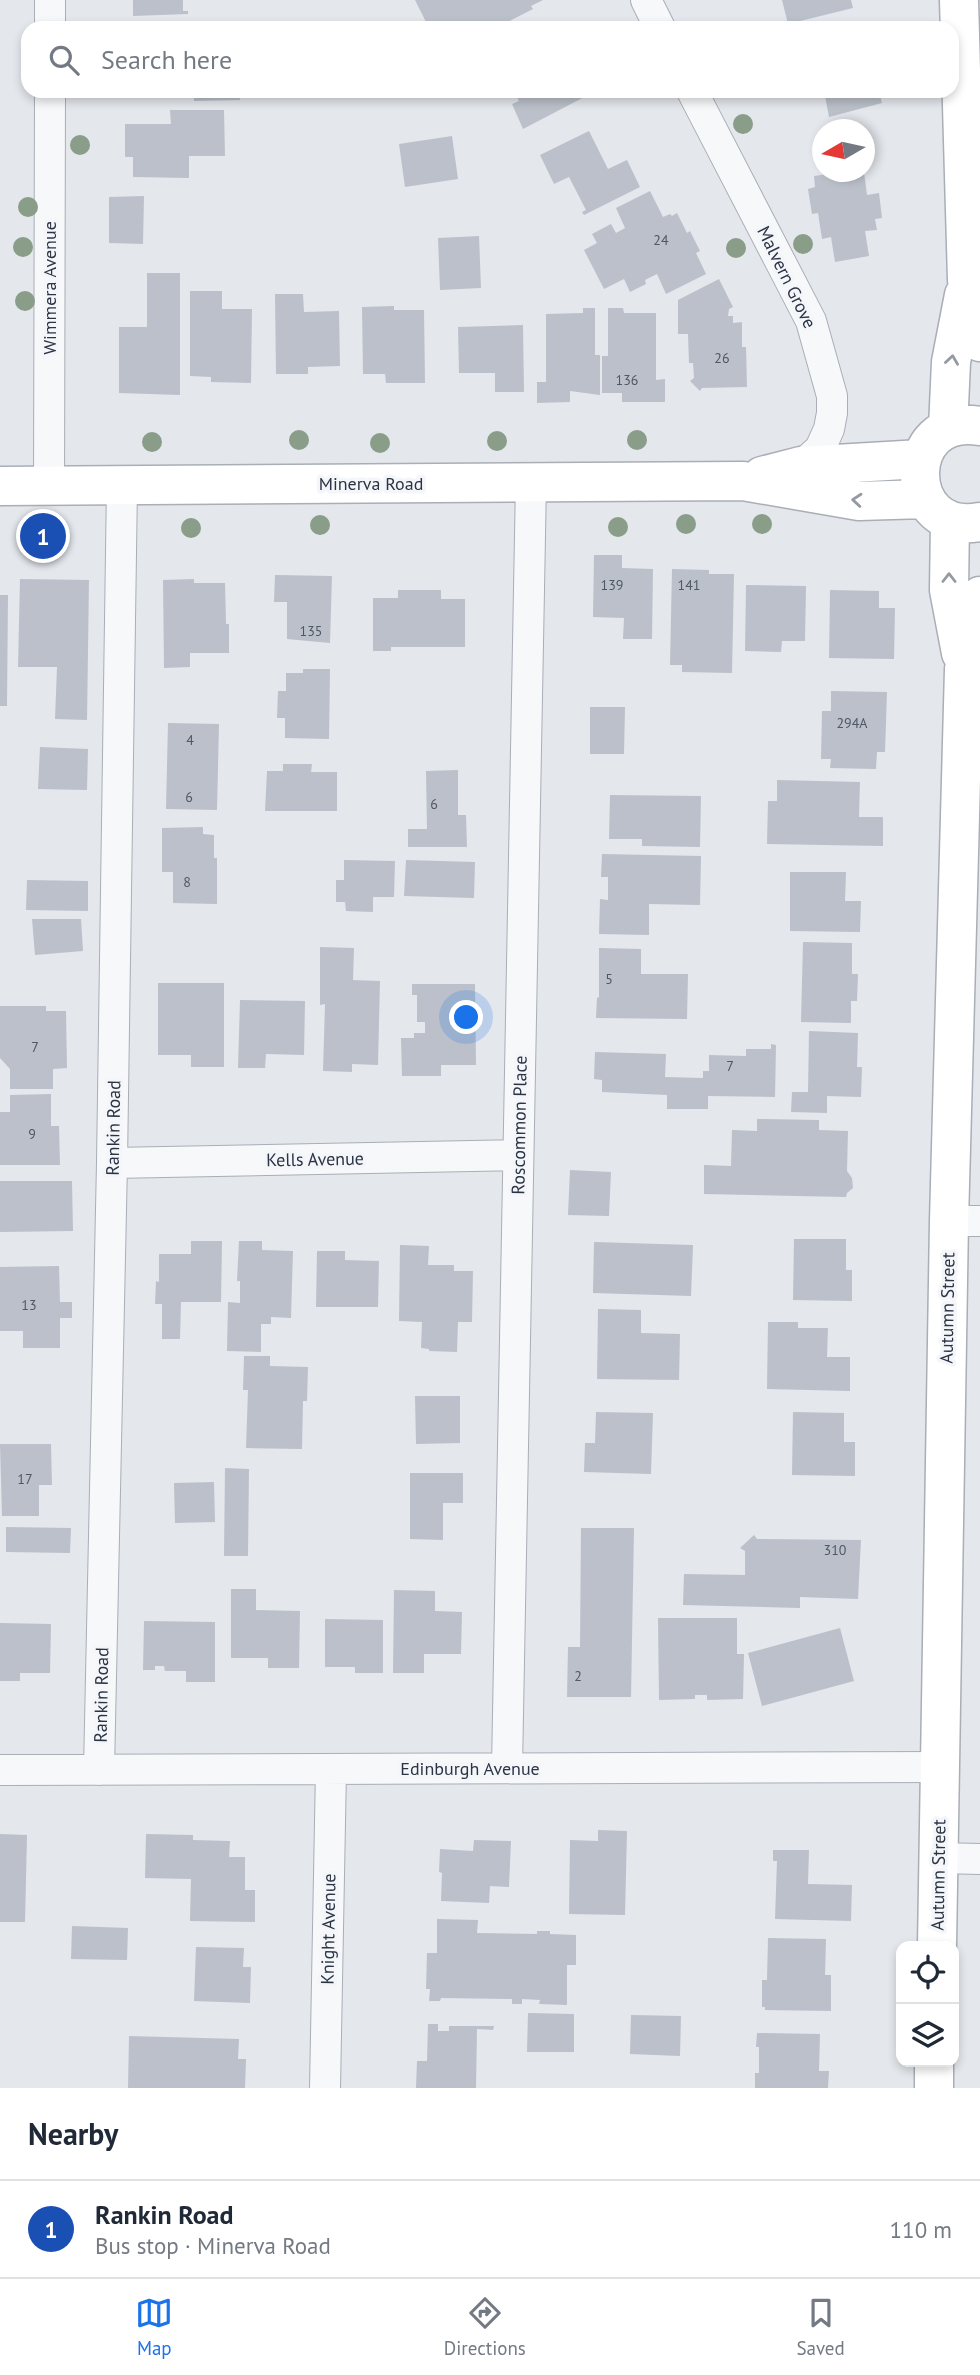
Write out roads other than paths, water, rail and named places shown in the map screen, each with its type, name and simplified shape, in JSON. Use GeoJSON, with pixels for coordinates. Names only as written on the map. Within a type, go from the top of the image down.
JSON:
{"type":"FeatureCollection","features":[{"type":"Feature","properties":{"kind":"street"},"geometry":{"type":"LineString","coordinates":[[50,0],[50,21]]}},
{"type":"Feature","properties":{"kind":"street"},"geometry":{"type":"LineString","coordinates":[[646,0],[656,21]]}},
{"type":"Feature","properties":{"kind":"street"},"geometry":{"type":"LineString","coordinates":[[959,0],[967,280],[980,342]]}},
{"type":"Feature","properties":{"kind":"street","name":"Wimmera Avenue"},"geometry":{"type":"LineString","coordinates":[[49,485],[50,98]]}},
{"type":"Feature","properties":{"kind":"street","name":"Malvern Grove"},"geometry":{"type":"LineString","coordinates":[[696,98],[811,321],[832,396],[832,413],[829,429],[820,449],[801,466]]}},
{"type":"Feature","properties":{"kind":"street"},"geometry":{"type":"LineString","coordinates":[[920,459],[931,440],[964,427],[951,362],[967,280]]}},
{"type":"Feature","properties":{"kind":"street","name":"Minerva Road"},"geometry":{"type":"LineString","coordinates":[[743,481],[801,466],[920,459]]}},
{"type":"Feature","properties":{"kind":"street","name":"Autumn Street"},"geometry":{"type":"LineString","coordinates":[[920,459],[918,480],[952,514],[949,590],[964,669],[964,1221],[940,1767],[937,1941]]}},
{"type":"Feature","properties":{"kind":"street","name":"Minerva Road"},"geometry":{"type":"LineString","coordinates":[[0,486],[743,481],[952,514]]}},
{"type":"Feature","properties":{"kind":"street","name":"Roscommon Place"},"geometry":{"type":"LineString","coordinates":[[507,1768],[531,482]]}},
{"type":"Feature","properties":{"kind":"street","name":"Rankin Road"},"geometry":{"type":"LineString","coordinates":[[99,1770],[112,1163],[122,485]]}},
{"type":"Feature","properties":{"kind":"street","name":"Autumn Street"},"geometry":{"type":"LineString","coordinates":[[964,669],[980,596]]}},
{"type":"Feature","properties":{"kind":"street","name":"Kells Avenue"},"geometry":{"type":"LineString","coordinates":[[112,1163],[518,1155]]}},
{"type":"Feature","properties":{"kind":"street","name":"Edinburgh Avenue"},"geometry":{"type":"LineString","coordinates":[[0,1770],[940,1767]]}},
{"type":"Feature","properties":{"kind":"street","name":"Knight Avenue"},"geometry":{"type":"LineString","coordinates":[[325,2088],[331,1769]]}},
{"type":"Feature","properties":{"kind":"street"},"geometry":{"type":"LineString","coordinates":[[939,1858],[980,1859]]}},
{"type":"Feature","properties":{"kind":"street"},"geometry":{"type":"LineString","coordinates":[[934,2067],[934,2088]]}},
{"type":"Feature","properties":{"kind":"place","name":"Rankin Road"},"geometry":{"type":"Point","coordinates":[43,536]}}]}
